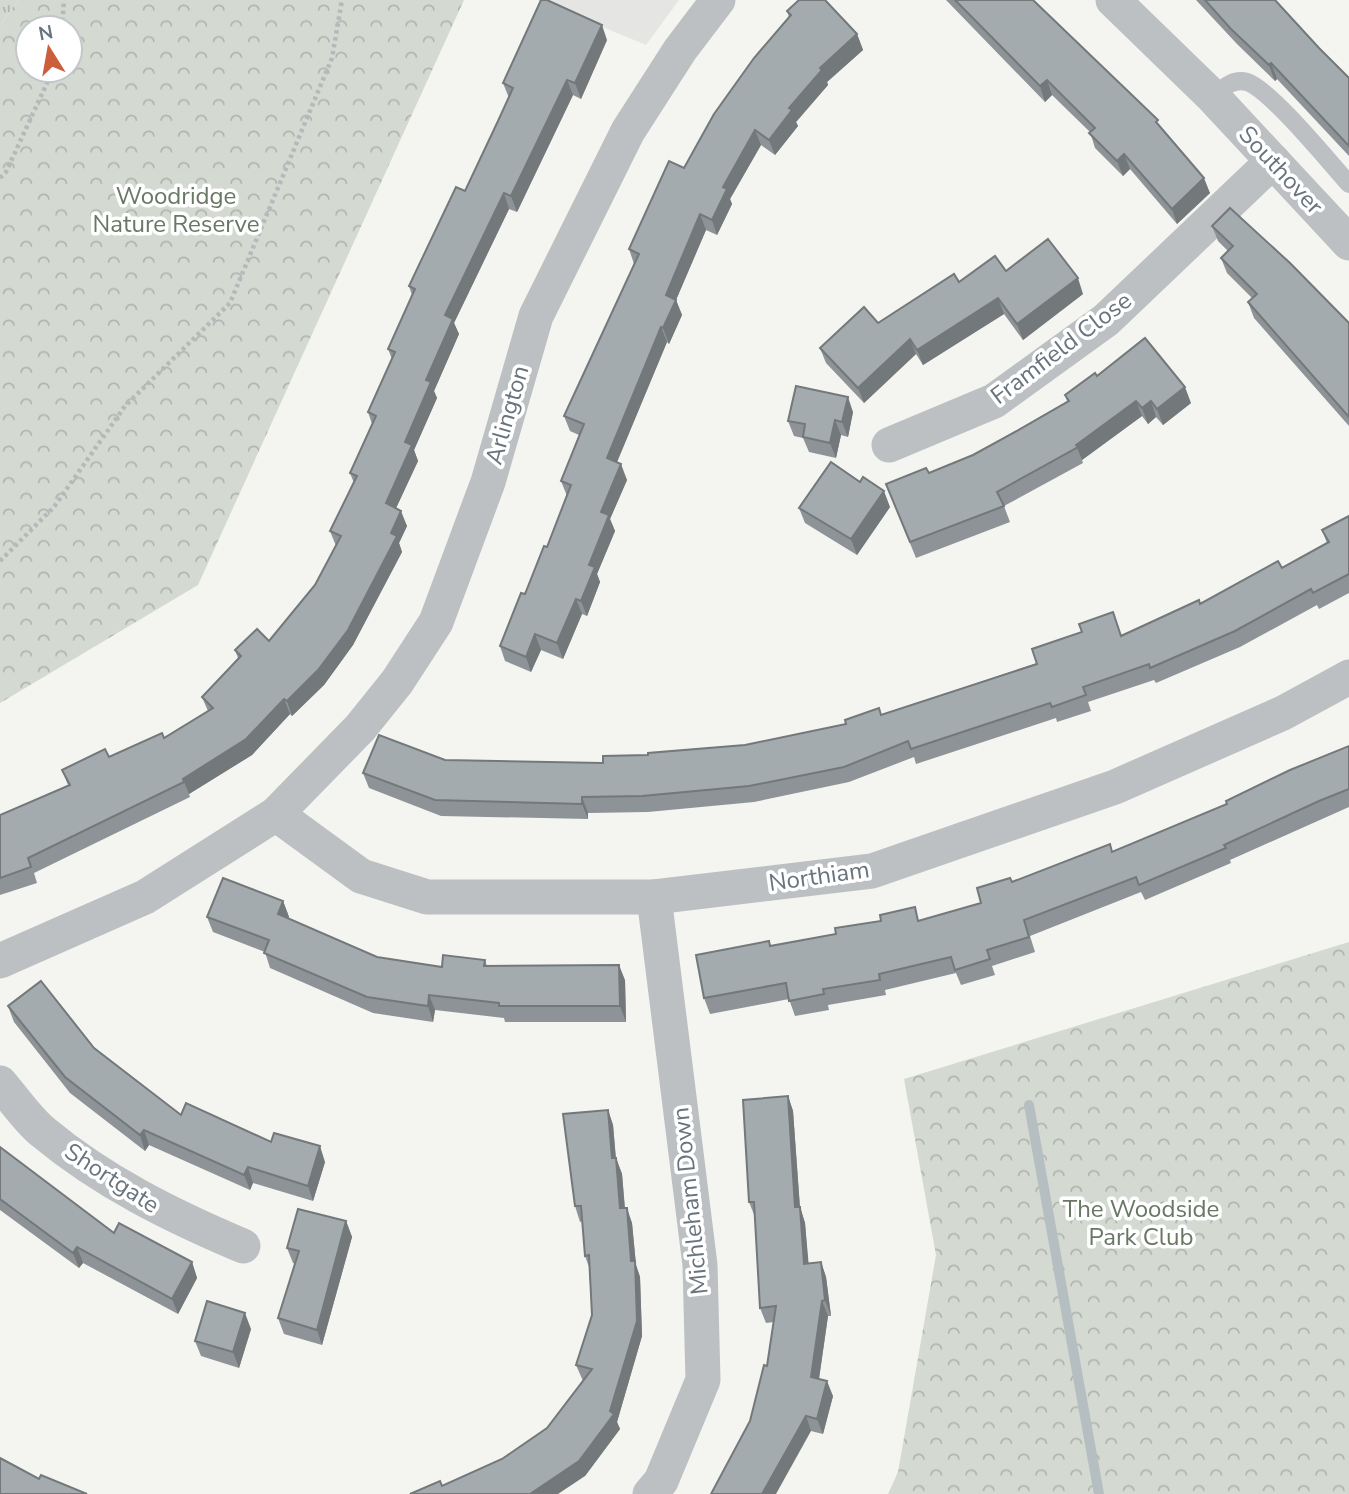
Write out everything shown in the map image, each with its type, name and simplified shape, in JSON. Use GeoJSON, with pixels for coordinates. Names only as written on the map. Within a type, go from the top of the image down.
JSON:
{"type":"FeatureCollection","features":[{"type":"Feature","properties":{"kind":"street","name":"Arlington"},"geometry":{"type":"LineString","coordinates":[[276,814],[360,728],[397,682],[436,622],[488,482],[536,316],[628,131],[680,50],[718,0]]}},
{"type":"Feature","properties":{"kind":"street","name":"Southover"},"geometry":{"type":"LineString","coordinates":[[1113,0],[1213,97],[1349,243]]}},
{"type":"Feature","properties":{"kind":"street","name":"Framfield Close"},"geometry":{"type":"LineString","coordinates":[[889,445],[994,401],[1106,320],[1273,161]]}},
{"type":"Feature","properties":{"kind":"street","name":"Northiam"},"geometry":{"type":"LineString","coordinates":[[276,814],[360,876],[427,897],[654,897],[872,871],[1115,787],[1283,713],[1349,677]]}},
{"type":"Feature","properties":{"kind":"street"},"geometry":{"type":"LineString","coordinates":[[0,961],[145,897],[276,814]]}},
{"type":"Feature","properties":{"kind":"street","name":"Michleham Down"},"geometry":{"type":"LineString","coordinates":[[650,1494],[661,1481],[703,1380],[700,1265],[654,897]]}},
{"type":"Feature","properties":{"kind":"street","name":"Shortgate"},"geometry":{"type":"LineString","coordinates":[[0,1083],[41,1130],[104,1177],[174,1217],[243,1246]]}},
{"type":"Feature","properties":{"kind":"lane","name":"Southover"},"geometry":{"type":"LineString","coordinates":[[1213,97],[1230,83],[1247,82],[1256,88],[1349,184]]}},
{"type":"Feature","properties":{"kind":"path"},"geometry":{"type":"LineString","coordinates":[[0,562],[54,507],[125,406],[230,303],[332,58],[342,0]]}},
{"type":"Feature","properties":{"kind":"path"},"geometry":{"type":"LineString","coordinates":[[0,178],[6,172],[47,84]]}},
{"type":"Feature","properties":{"kind":"shaded area"},"geometry":{"type":"Polygon","coordinates":[[[537,0],[679,0],[646,45],[537,0]]]}},
{"type":"Feature","properties":{"kind":"green space"},"geometry":{"type":"Polygon","coordinates":[[[0,0],[18,0],[0,26],[0,0]]]}},
{"type":"Feature","properties":{"kind":"green space","name":"Woodridge Nature Reserve"},"geometry":{"type":"Polygon","coordinates":[[[18,0],[464,0],[198,585],[0,703],[0,26],[18,0]]]}},
{"type":"Feature","properties":{"kind":"green space","name":"The Woodside Park Club"},"geometry":{"type":"Polygon","coordinates":[[[1349,942],[1349,1494],[888,1494],[898,1472],[936,1255],[904,1079],[1349,942]]]}},
{"type":"Feature","properties":{"kind":"building"},"geometry":{"type":"Polygon","coordinates":[[[541,0],[547,0],[602,25],[575,83],[567,80],[511,196],[504,193],[445,315],[453,319],[426,380],[431,382],[405,442],[412,445],[386,503],[401,511],[391,533],[397,536],[348,630],[318,670],[287,701],[284,699],[246,739],[183,779],[184,782],[28,858],[31,867],[0,878],[0,815],[70,785],[62,770],[105,749],[109,757],[162,733],[164,738],[213,708],[202,697],[241,656],[235,650],[257,629],[269,641],[315,585],[341,536],[330,531],[357,476],[350,473],[376,416],[368,412],[395,352],[388,349],[415,289],[409,286],[456,187],[465,191],[498,121],[513,88],[503,83],[541,0]]]}},
{"type":"Feature","properties":{"kind":"building"},"geometry":{"type":"Polygon","coordinates":[[[799,0],[825,0],[857,34],[820,68],[822,70],[789,108],[792,110],[769,140],[755,130],[723,187],[727,189],[712,220],[700,214],[666,295],[676,300],[663,328],[661,327],[607,458],[621,464],[601,512],[609,515],[589,565],[595,567],[581,601],[576,599],[557,643],[535,634],[526,657],[500,646],[521,593],[525,594],[544,546],[547,547],[571,485],[561,481],[584,424],[564,416],[639,254],[629,249],[669,161],[684,168],[714,114],[754,58],[791,15],[787,11],[799,0]]]}},
{"type":"Feature","properties":{"kind":"building"},"geometry":{"type":"Polygon","coordinates":[[[955,0],[1033,0],[1158,120],[1156,122],[1204,178],[1172,209],[1124,154],[1117,161],[1089,133],[1095,128],[1047,80],[1040,86],[955,0]]]}},
{"type":"Feature","properties":{"kind":"building"},"geometry":{"type":"Polygon","coordinates":[[[1205,0],[1275,0],[1349,78],[1349,146],[1271,63],[1269,65],[1231,29],[1205,0]]]}},
{"type":"Feature","properties":{"kind":"building"},"geometry":{"type":"Polygon","coordinates":[[[1230,208],[1290,263],[1349,323],[1349,417],[1248,302],[1257,294],[1221,258],[1233,246],[1212,226],[1230,208]]]}},
{"type":"Feature","properties":{"kind":"building"},"geometry":{"type":"Polygon","coordinates":[[[1048,239],[1078,278],[1017,324],[998,298],[917,350],[910,339],[858,388],[820,348],[864,307],[878,323],[954,274],[959,282],[995,256],[1006,271],[1048,239]]]}},
{"type":"Feature","properties":{"kind":"building"},"geometry":{"type":"Polygon","coordinates":[[[1145,338],[1185,387],[1157,409],[1151,401],[1142,408],[1136,401],[1076,445],[1078,447],[997,492],[1004,506],[910,542],[886,484],[926,468],[929,473],[973,455],[1017,431],[1069,401],[1065,395],[1095,373],[1097,376],[1145,338]]]}},
{"type":"Feature","properties":{"kind":"building"},"geometry":{"type":"Polygon","coordinates":[[[796,386],[848,397],[842,422],[835,420],[830,443],[803,437],[805,424],[788,421],[796,386]]]}},
{"type":"Feature","properties":{"kind":"building"},"geometry":{"type":"Polygon","coordinates":[[[831,462],[860,482],[863,477],[884,491],[851,539],[799,508],[831,462]]]}},
{"type":"Feature","properties":{"kind":"building"},"geometry":{"type":"Polygon","coordinates":[[[1349,516],[1349,574],[1313,593],[1311,589],[1235,631],[1150,668],[1149,664],[1083,687],[1086,695],[1052,707],[1050,703],[911,749],[908,741],[844,767],[749,786],[642,796],[582,797],[582,804],[435,800],[363,773],[379,735],[445,760],[603,763],[603,756],[648,755],[745,745],[846,724],[845,720],[879,708],[881,715],[1037,664],[1032,649],[1082,632],[1079,624],[1113,612],[1121,636],[1199,600],[1200,604],[1278,561],[1282,568],[1329,542],[1322,530],[1349,516]]]}},
{"type":"Feature","properties":{"kind":"building"},"geometry":{"type":"Polygon","coordinates":[[[1349,746],[1349,789],[1224,845],[1226,848],[1139,885],[1136,877],[1024,920],[1029,937],[987,950],[990,959],[955,970],[951,957],[879,974],[880,980],[823,989],[824,994],[789,1001],[786,983],[704,998],[696,955],[769,941],[770,946],[836,934],[835,928],[881,921],[880,915],[915,907],[918,921],[981,903],[977,888],[1010,878],[1012,882],[1110,844],[1112,852],[1227,804],[1226,801],[1290,770],[1349,746]]]}},
{"type":"Feature","properties":{"kind":"building"},"geometry":{"type":"Polygon","coordinates":[[[223,878],[283,901],[278,914],[377,957],[442,967],[443,955],[485,960],[484,966],[619,965],[620,1006],[499,1006],[499,1003],[429,995],[428,1006],[367,997],[264,953],[269,940],[207,917],[223,878]]]}},
{"type":"Feature","properties":{"kind":"building"},"geometry":{"type":"Polygon","coordinates":[[[41,981],[94,1048],[181,1115],[186,1103],[271,1142],[274,1133],[320,1146],[308,1186],[248,1167],[244,1175],[144,1130],[140,1135],[65,1077],[8,1006],[41,981]]]}},
{"type":"Feature","properties":{"kind":"building"},"geometry":{"type":"Polygon","coordinates":[[[788,1096],[795,1207],[800,1207],[804,1264],[821,1262],[825,1300],[822,1301],[811,1377],[827,1381],[817,1419],[806,1416],[762,1494],[711,1494],[750,1421],[764,1365],[767,1366],[776,1306],[760,1308],[754,1202],[749,1202],[743,1100],[788,1096]]]}},
{"type":"Feature","properties":{"kind":"building"},"geometry":{"type":"Polygon","coordinates":[[[608,1110],[612,1158],[616,1158],[620,1208],[627,1208],[631,1261],[635,1261],[637,1321],[610,1411],[614,1414],[579,1461],[530,1494],[410,1494],[440,1481],[442,1486],[502,1459],[547,1428],[592,1369],[576,1365],[592,1315],[589,1255],[585,1256],[581,1206],[575,1206],[563,1114],[608,1110]]]}},
{"type":"Feature","properties":{"kind":"building"},"geometry":{"type":"Polygon","coordinates":[[[0,1147],[114,1233],[119,1223],[192,1262],[172,1299],[77,1247],[73,1253],[0,1199],[0,1147]]]}},
{"type":"Feature","properties":{"kind":"building"},"geometry":{"type":"Polygon","coordinates":[[[298,1209],[346,1221],[317,1330],[278,1318],[299,1251],[287,1248],[298,1209]]]}},
{"type":"Feature","properties":{"kind":"building"},"geometry":{"type":"Polygon","coordinates":[[[207,1301],[245,1313],[233,1352],[195,1341],[207,1301]]]}},
{"type":"Feature","properties":{"kind":"building"},"geometry":{"type":"Polygon","coordinates":[[[0,1458],[39,1479],[41,1475],[87,1494],[0,1494],[0,1458]]]}},
{"type":"Feature","properties":{"kind":"waterway"},"geometry":{"type":"LineString","coordinates":[[1029,1105],[1099,1494]]}}]}
